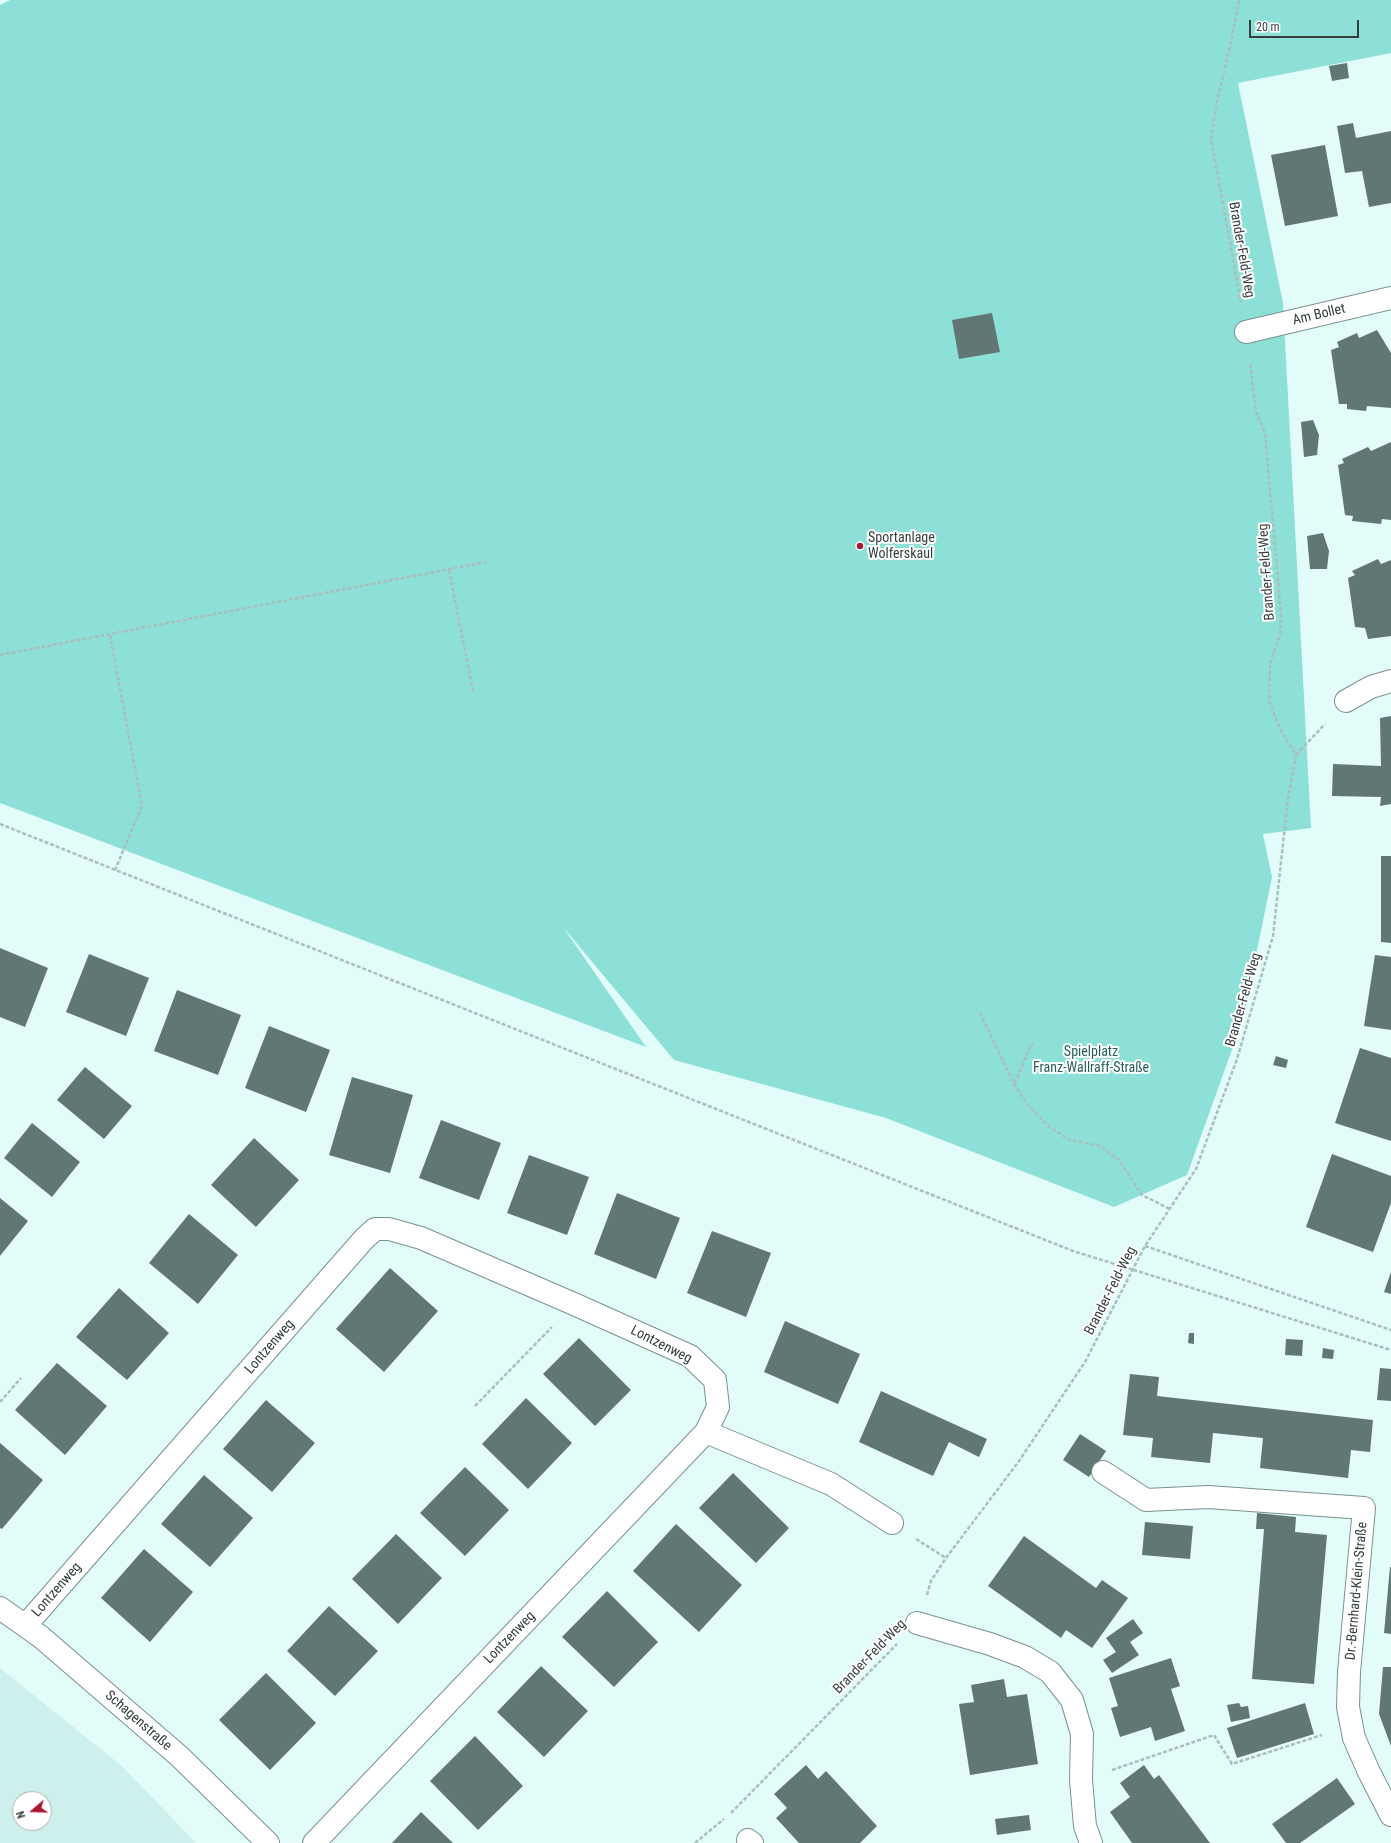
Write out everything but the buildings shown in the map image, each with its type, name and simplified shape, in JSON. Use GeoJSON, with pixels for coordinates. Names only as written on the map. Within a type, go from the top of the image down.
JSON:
{"type":"FeatureCollection","features":[{"type":"Feature","properties":{"kind":"street","name":"Am Bollet"},"geometry":{"type":"LineString","coordinates":[[1246,332],[1391,298]]}},
{"type":"Feature","properties":{"kind":"street"},"geometry":{"type":"LineString","coordinates":[[1346,701],[1372,687],[1391,682]]}},
{"type":"Feature","properties":{"kind":"street","name":"Lontzenweg"},"geometry":{"type":"LineString","coordinates":[[25,1626],[348,1257],[375,1229],[389,1229],[420,1238],[690,1356],[715,1380],[718,1407],[706,1432],[314,1843]]}},
{"type":"Feature","properties":{"kind":"street"},"geometry":{"type":"LineString","coordinates":[[706,1432],[831,1484],[892,1523]]}},
{"type":"Feature","properties":{"kind":"street","name":"Dr.-Bernhard-Klein-Straße"},"geometry":{"type":"LineString","coordinates":[[1103,1472],[1146,1500],[1208,1497],[1364,1508],[1349,1672],[1348,1707],[1351,1726],[1369,1772],[1391,1815]]}},
{"type":"Feature","properties":{"kind":"street","name":"Schagenstraße"},"geometry":{"type":"LineString","coordinates":[[0,1608],[41,1637],[179,1756],[268,1843]]}},
{"type":"Feature","properties":{"kind":"street"},"geometry":{"type":"LineString","coordinates":[[917,1623],[990,1644],[1018,1655],[1050,1672],[1072,1700],[1082,1734],[1081,1780],[1085,1826],[1091,1843]]}},
{"type":"Feature","properties":{"kind":"path","name":"Brander-Feld-Weg"},"geometry":{"type":"LineString","coordinates":[[694,1843],[728,1817],[917,1623],[931,1581],[946,1558],[1019,1461],[1085,1362],[1145,1246],[1196,1169],[1237,1059],[1273,936],[1288,798],[1296,755],[1281,731],[1269,701],[1270,663],[1280,634],[1282,613],[1265,433],[1256,412],[1246,332],[1211,139],[1217,102],[1239,0]]}},
{"type":"Feature","properties":{"kind":"path"},"geometry":{"type":"LineString","coordinates":[[0,655],[488,562]]}},
{"type":"Feature","properties":{"kind":"path"},"geometry":{"type":"LineString","coordinates":[[449,570],[474,691]]}},
{"type":"Feature","properties":{"kind":"path"},"geometry":{"type":"LineString","coordinates":[[110,635],[142,806],[116,870]]}},
{"type":"Feature","properties":{"kind":"path"},"geometry":{"type":"LineString","coordinates":[[1296,755],[1346,701]]}},
{"type":"Feature","properties":{"kind":"path"},"geometry":{"type":"LineString","coordinates":[[0,824],[1073,1251],[1391,1350]]}},
{"type":"Feature","properties":{"kind":"path"},"geometry":{"type":"LineString","coordinates":[[980,1013],[1014,1084],[1027,1104],[1048,1126],[1070,1140],[1100,1146],[1119,1160],[1142,1195],[1170,1209]]}},
{"type":"Feature","properties":{"kind":"path"},"geometry":{"type":"LineString","coordinates":[[1014,1084],[1033,1043]]}},
{"type":"Feature","properties":{"kind":"path"},"geometry":{"type":"LineString","coordinates":[[1145,1246],[1391,1330]]}},
{"type":"Feature","properties":{"kind":"path"},"geometry":{"type":"LineString","coordinates":[[475,1406],[574,1304]]}},
{"type":"Feature","properties":{"kind":"path"},"geometry":{"type":"LineString","coordinates":[[0,1402],[21,1378]]}},
{"type":"Feature","properties":{"kind":"path"},"geometry":{"type":"LineString","coordinates":[[892,1523],[946,1558]]}},
{"type":"Feature","properties":{"kind":"path"},"geometry":{"type":"LineString","coordinates":[[1081,1780],[1214,1734],[1232,1764],[1351,1726]]}},
{"type":"Feature","properties":{"kind":"shaded area"},"geometry":{"type":"Polygon","coordinates":[[[0,1668],[122,1766],[196,1843],[0,1843],[0,1668]]]}},
{"type":"Feature","properties":{"kind":"green space","name":"Sportanlage Wolferskaul"},"geometry":{"type":"Polygon","coordinates":[[[10,0],[1391,0],[1391,53],[1238,83],[1283,303],[1311,828],[1263,834],[1272,877],[1243,1019],[1187,1175],[1114,1207],[886,1118],[674,1060],[563,927],[646,1047],[0,803],[0,5],[10,0]]]}},
{"type":"Feature","properties":{"kind":"place","name":"Sportanlage Wolferskaul"},"geometry":{"type":"Point","coordinates":[860,546]}},
{"type":"Feature","properties":{"kind":"park label","name":"Spielplatz Franz-Wallraff-Straße"},"geometry":{"type":"Point","coordinates":[1091,1060]}}]}
